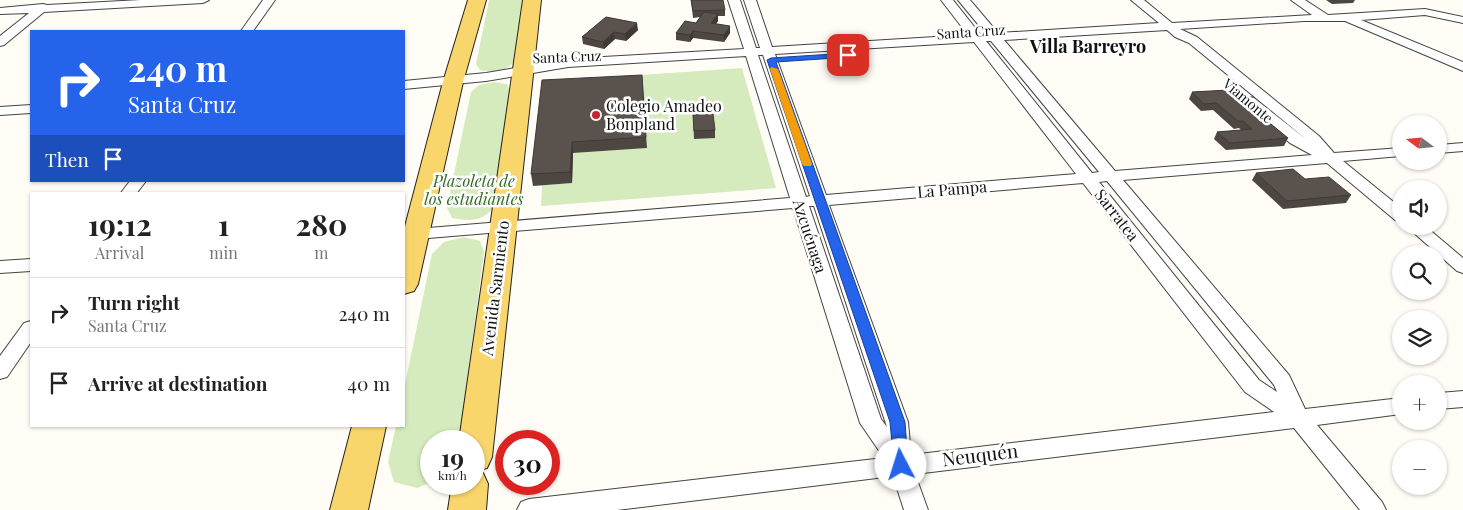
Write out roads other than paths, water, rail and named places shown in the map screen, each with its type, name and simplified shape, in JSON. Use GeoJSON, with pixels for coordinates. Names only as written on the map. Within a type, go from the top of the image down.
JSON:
{"type":"FeatureCollection","features":[{"type":"Feature","properties":{"kind":"main road"},"geometry":{"type":"LineString","coordinates":[[405,276],[410,234],[477,0]]}},
{"type":"Feature","properties":{"kind":"main road","name":"Avenida Sarmiento"},"geometry":{"type":"LineString","coordinates":[[477,430],[532,0]]}},
{"type":"Feature","properties":{"kind":"main road"},"geometry":{"type":"LineString","coordinates":[[349,510],[369,427]]}},
{"type":"Feature","properties":{"kind":"main road"},"geometry":{"type":"LineString","coordinates":[[467,510],[469,495]]}},
{"type":"Feature","properties":{"kind":"street"},"geometry":{"type":"LineString","coordinates":[[0,42],[51,0]]}},
{"type":"Feature","properties":{"kind":"street"},"geometry":{"type":"LineString","coordinates":[[0,10],[203,0]]}},
{"type":"Feature","properties":{"kind":"street"},"geometry":{"type":"LineString","coordinates":[[247,30],[269,0]]}},
{"type":"Feature","properties":{"kind":"street","name":"Azcuénaga"},"geometry":{"type":"LineString","coordinates":[[734,0],[871,423],[901,465]]}},
{"type":"Feature","properties":{"kind":"street","name":"Azcuénaga"},"geometry":{"type":"LineString","coordinates":[[750,0],[898,422],[901,465],[916,510]]}},
{"type":"Feature","properties":{"kind":"street","name":"Sarratea"},"geometry":{"type":"LineString","coordinates":[[947,0],[989,42],[1110,176],[1282,381],[1299,418],[1374,510]]}},
{"type":"Feature","properties":{"kind":"street","name":"Sarratea"},"geometry":{"type":"LineString","coordinates":[[964,0],[989,42],[1087,178],[1252,386],[1299,418]]}},
{"type":"Feature","properties":{"kind":"street","name":"Viamonte"},"geometry":{"type":"LineString","coordinates":[[1137,0],[1174,30],[1178,42],[1295,140],[1330,158],[1392,209]]}},
{"type":"Feature","properties":{"kind":"street"},"geometry":{"type":"LineString","coordinates":[[1297,0],[1327,19]]}},
{"type":"Feature","properties":{"kind":"street","name":"Santa Cruz"},"geometry":{"type":"LineString","coordinates":[[405,85],[453,82],[523,73],[564,73],[752,56],[1174,30],[1315,25],[1327,19],[1425,12],[1463,20]]}},
{"type":"Feature","properties":{"kind":"street"},"geometry":{"type":"LineString","coordinates":[[1346,18],[1463,67]]}},
{"type":"Feature","properties":{"kind":"street"},"geometry":{"type":"LineString","coordinates":[[0,110],[30,109]]}},
{"type":"Feature","properties":{"kind":"street"},"geometry":{"type":"LineString","coordinates":[[1448,147],[1463,146]]}},
{"type":"Feature","properties":{"kind":"street","name":"La Pampa"},"geometry":{"type":"LineString","coordinates":[[410,234],[1392,153]]}},
{"type":"Feature","properties":{"kind":"street"},"geometry":{"type":"LineString","coordinates":[[130,192],[137,182]]}},
{"type":"Feature","properties":{"kind":"street"},"geometry":{"type":"LineString","coordinates":[[1425,235],[1463,267]]}},
{"type":"Feature","properties":{"kind":"street"},"geometry":{"type":"LineString","coordinates":[[0,267],[30,265]]}},
{"type":"Feature","properties":{"kind":"street"},"geometry":{"type":"LineString","coordinates":[[0,370],[30,329]]}},
{"type":"Feature","properties":{"kind":"street"},"geometry":{"type":"LineString","coordinates":[[1447,400],[1463,398]]}},
{"type":"Feature","properties":{"kind":"street","name":"Neuquén"},"geometry":{"type":"LineString","coordinates":[[529,510],[1392,407]]}},
{"type":"Feature","properties":{"kind":"place","name":"Colegio Amadeo Bonpland"},"geometry":{"type":"Point","coordinates":[596,115]}},
{"type":"Feature","properties":{"kind":"district","name":"Villa Barreyro"},"geometry":{"type":"Point","coordinates":[1088,47]}},
{"type":"Feature","properties":{"kind":"park label","name":"Plazoleta de los estudiantes"},"geometry":{"type":"Point","coordinates":[474,190]}}]}
